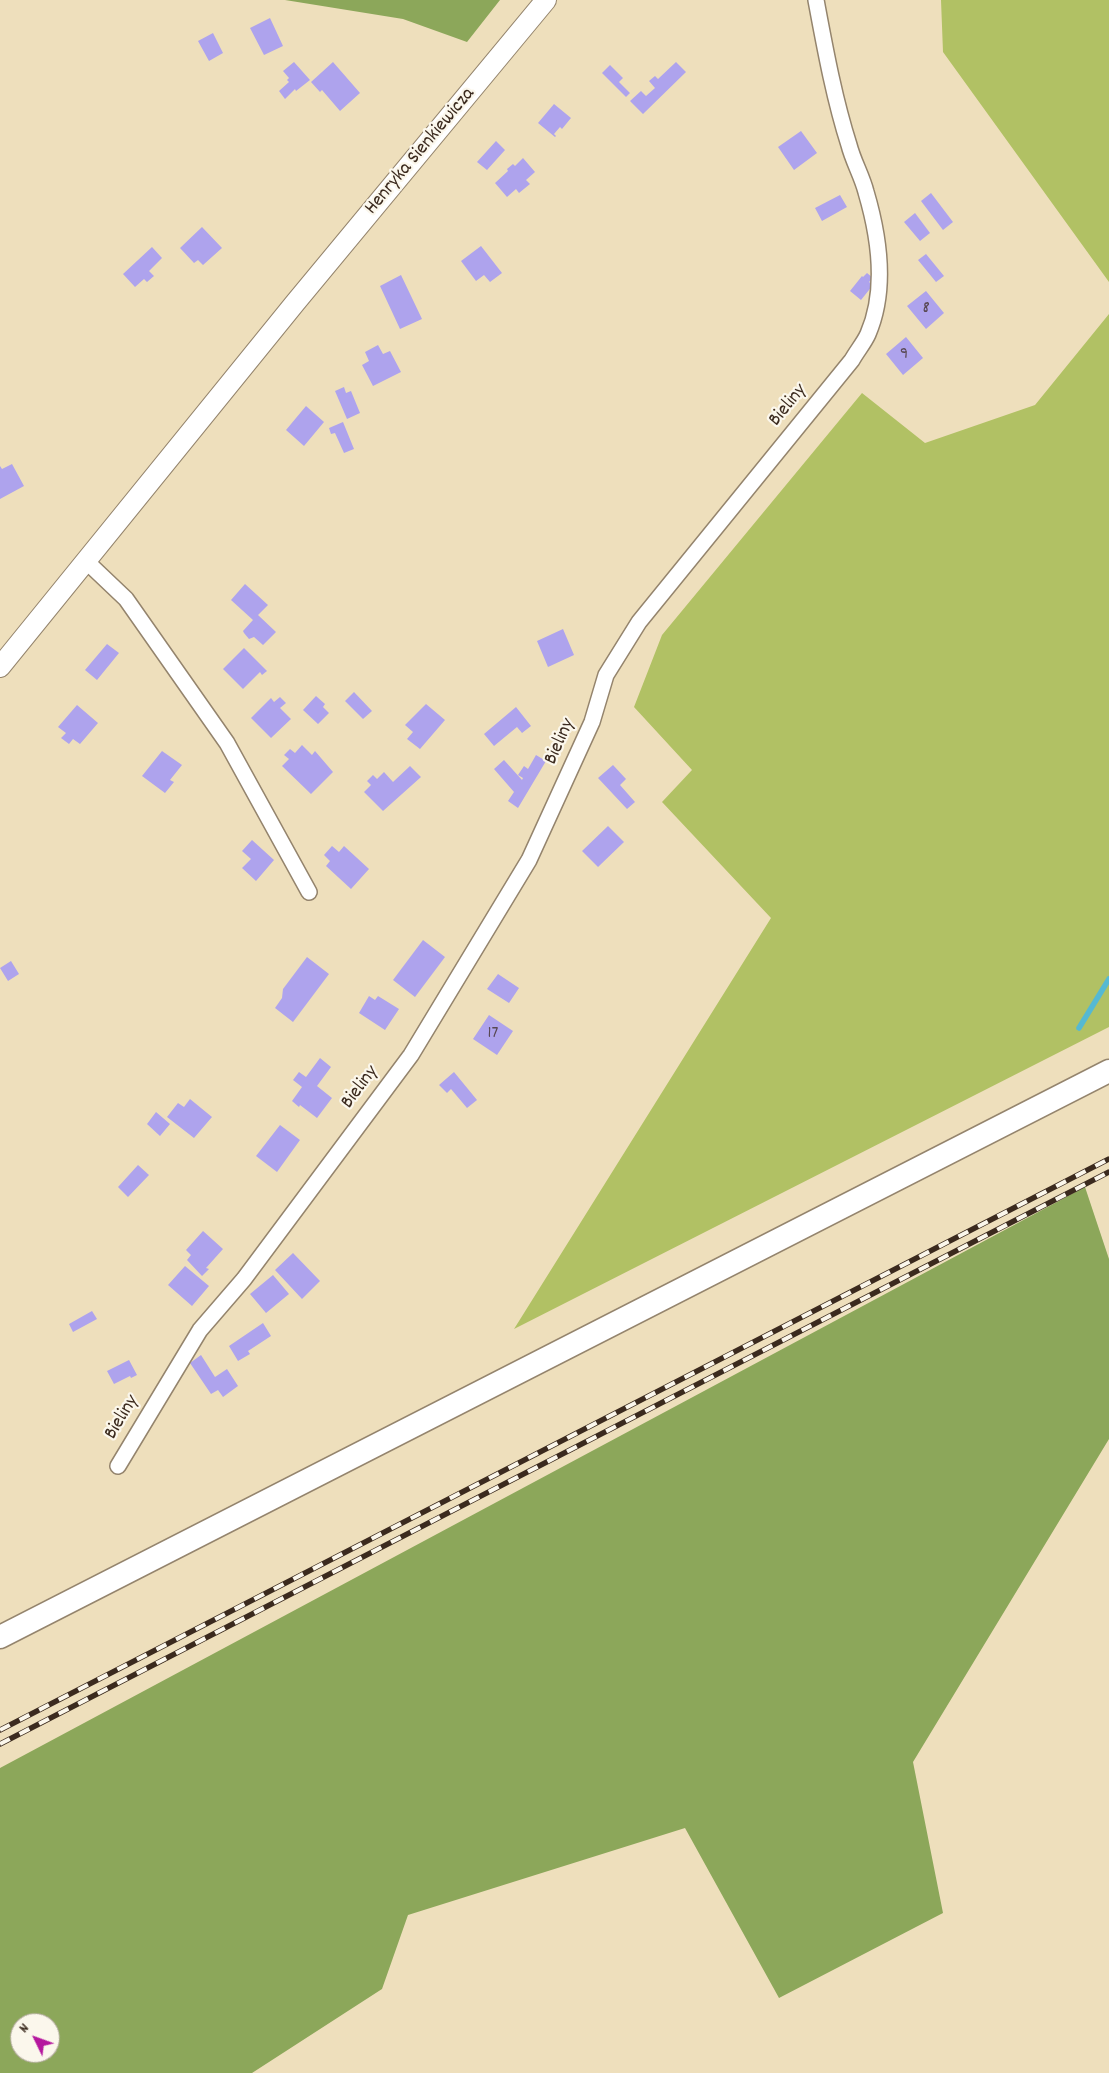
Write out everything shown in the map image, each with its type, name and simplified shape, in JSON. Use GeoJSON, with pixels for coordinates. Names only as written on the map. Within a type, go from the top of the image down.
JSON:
{"type":"FeatureCollection","features":[{"type":"Feature","properties":{"kind":"main road","name":"Henryka Sienkiewicza"},"geometry":{"type":"LineString","coordinates":[[0,667],[295,303],[546,0]]}},
{"type":"Feature","properties":{"kind":"main road"},"geometry":{"type":"LineString","coordinates":[[0,1638],[1109,1071]]}},
{"type":"Feature","properties":{"kind":"street","name":"Bieliny"},"geometry":{"type":"LineString","coordinates":[[118,1466],[200,1330],[244,1279],[411,1055],[529,860],[592,722],[606,675],[639,622],[852,360],[868,334],[875,309],[879,279],[879,251],[866,191],[849,146],[826,52],[816,0]]}},
{"type":"Feature","properties":{"kind":"street"},"geometry":{"type":"LineString","coordinates":[[86,561],[126,599],[228,743],[309,892]]}},
{"type":"Feature","properties":{"kind":"green space"},"geometry":{"type":"Polygon","coordinates":[[[285,0],[500,0],[467,42],[403,19],[285,0]]]}},
{"type":"Feature","properties":{"kind":"green space"},"geometry":{"type":"Polygon","coordinates":[[[941,0],[1109,0],[1109,282],[943,52],[941,0]]]}},
{"type":"Feature","properties":{"kind":"green space"},"geometry":{"type":"Polygon","coordinates":[[[1109,314],[1109,1027],[514,1329],[771,918],[662,802],[692,770],[634,707],[662,635],[862,393],[925,443],[1035,405],[1109,314]]]}},
{"type":"Feature","properties":{"kind":"green space"},"geometry":{"type":"Polygon","coordinates":[[[1085,1187],[1109,1259],[1109,1439],[913,1762],[943,1913],[779,1998],[685,1828],[408,1915],[382,1989],[252,2073],[0,2073],[0,1768],[1085,1187]]]}},
{"type":"Feature","properties":{"kind":"building"},"geometry":{"type":"Polygon","coordinates":[[[270,18],[283,46],[264,55],[250,28],[270,18]]]}},
{"type":"Feature","properties":{"kind":"building"},"geometry":{"type":"Polygon","coordinates":[[[213,33],[223,53],[209,61],[198,41],[213,33]]]}},
{"type":"Feature","properties":{"kind":"building"},"geometry":{"type":"Polygon","coordinates":[[[294,62],[310,80],[296,91],[295,89],[285,99],[279,91],[289,82],[287,80],[289,78],[283,71],[294,62]]]}},
{"type":"Feature","properties":{"kind":"building"},"geometry":{"type":"Polygon","coordinates":[[[333,62],[360,93],[340,111],[322,90],[320,92],[311,82],[333,62]]]}},
{"type":"Feature","properties":{"kind":"building"},"geometry":{"type":"Polygon","coordinates":[[[676,62],[686,72],[643,114],[630,101],[641,91],[646,96],[655,88],[649,81],[655,76],[658,79],[676,62]]]}},
{"type":"Feature","properties":{"kind":"building"},"geometry":{"type":"Polygon","coordinates":[[[610,65],[623,78],[619,82],[630,93],[626,97],[602,73],[610,65]]]}},
{"type":"Feature","properties":{"kind":"building"},"geometry":{"type":"Polygon","coordinates":[[[554,104],[571,118],[562,129],[560,127],[554,134],[555,137],[538,123],[554,104]]]}},
{"type":"Feature","properties":{"kind":"building"},"geometry":{"type":"Polygon","coordinates":[[[801,131],[817,153],[794,170],[778,147],[801,131]]]}},
{"type":"Feature","properties":{"kind":"building"},"geometry":{"type":"Polygon","coordinates":[[[496,141],[505,150],[487,170],[477,162],[496,141]]]}},
{"type":"Feature","properties":{"kind":"building"},"geometry":{"type":"Polygon","coordinates":[[[523,158],[535,172],[526,180],[530,184],[519,193],[516,189],[507,197],[495,183],[508,171],[507,169],[513,164],[515,166],[523,158]]]}},
{"type":"Feature","properties":{"kind":"building"},"geometry":{"type":"Polygon","coordinates":[[[931,193],[953,222],[943,230],[921,201],[931,193]]]}},
{"type":"Feature","properties":{"kind":"building"},"geometry":{"type":"Polygon","coordinates":[[[840,195],[847,207],[822,221],[815,208],[840,195]]]}},
{"type":"Feature","properties":{"kind":"building"},"geometry":{"type":"Polygon","coordinates":[[[915,213],[930,233],[920,241],[904,222],[915,213]]]}},
{"type":"Feature","properties":{"kind":"building"},"geometry":{"type":"Polygon","coordinates":[[[202,227],[222,248],[203,265],[198,260],[194,263],[180,248],[202,227]]]}},
{"type":"Feature","properties":{"kind":"building"},"geometry":{"type":"Polygon","coordinates":[[[481,246],[502,273],[490,282],[484,275],[476,281],[461,261],[481,246]]]}},
{"type":"Feature","properties":{"kind":"building"},"geometry":{"type":"Polygon","coordinates":[[[152,247],[162,258],[149,271],[154,276],[147,282],[144,279],[135,287],[123,274],[152,247]]]}},
{"type":"Feature","properties":{"kind":"building"},"geometry":{"type":"Polygon","coordinates":[[[926,254],[944,276],[936,282],[918,260],[926,254]]]}},
{"type":"Feature","properties":{"kind":"building"},"geometry":{"type":"Polygon","coordinates":[[[867,273],[873,278],[869,282],[873,285],[861,300],[850,291],[862,276],[867,273]]]}},
{"type":"Feature","properties":{"kind":"building"},"geometry":{"type":"Polygon","coordinates":[[[401,275],[422,319],[400,329],[380,286],[401,275]]]}},
{"type":"Feature","properties":{"kind":"building"},"geometry":{"type":"Polygon","coordinates":[[[926,291],[944,313],[926,329],[907,306],[926,291]]]}},
{"type":"Feature","properties":{"kind":"building"},"geometry":{"type":"Polygon","coordinates":[[[906,337],[923,358],[903,375],[886,354],[906,337]]]}},
{"type":"Feature","properties":{"kind":"building"},"geometry":{"type":"Polygon","coordinates":[[[378,345],[383,354],[390,351],[401,372],[373,386],[362,365],[369,361],[365,352],[378,345]]]}},
{"type":"Feature","properties":{"kind":"building"},"geometry":{"type":"Polygon","coordinates":[[[344,387],[346,393],[351,391],[360,413],[347,419],[335,391],[344,387]]]}},
{"type":"Feature","properties":{"kind":"building"},"geometry":{"type":"Polygon","coordinates":[[[306,406],[324,422],[304,446],[286,430],[306,406]]]}},
{"type":"Feature","properties":{"kind":"building"},"geometry":{"type":"Polygon","coordinates":[[[343,422],[354,449],[344,453],[335,433],[331,434],[329,428],[343,422]]]}},
{"type":"Feature","properties":{"kind":"building"},"geometry":{"type":"Polygon","coordinates":[[[12,464],[24,486],[0,499],[0,466],[2,469],[12,464]]]}},
{"type":"Feature","properties":{"kind":"building"},"geometry":{"type":"Polygon","coordinates":[[[245,584],[268,605],[258,615],[276,632],[263,645],[254,637],[249,639],[244,633],[243,631],[253,620],[231,600],[245,584]]]}},
{"type":"Feature","properties":{"kind":"building"},"geometry":{"type":"Polygon","coordinates":[[[563,629],[574,655],[548,667],[537,641],[563,629]]]}},
{"type":"Feature","properties":{"kind":"building"},"geometry":{"type":"Polygon","coordinates":[[[107,644],[119,653],[97,680],[85,670],[107,644]]]}},
{"type":"Feature","properties":{"kind":"building"},"geometry":{"type":"Polygon","coordinates":[[[244,648],[267,671],[262,675],[260,672],[243,689],[223,669],[244,648]]]}},
{"type":"Feature","properties":{"kind":"building"},"geometry":{"type":"Polygon","coordinates":[[[354,692],[372,711],[363,719],[345,701],[354,692]]]}},
{"type":"Feature","properties":{"kind":"building"},"geometry":{"type":"Polygon","coordinates":[[[316,696],[325,704],[323,707],[329,713],[318,724],[303,710],[316,696]]]}},
{"type":"Feature","properties":{"kind":"building"},"geometry":{"type":"Polygon","coordinates":[[[280,697],[286,703],[280,708],[291,719],[271,738],[251,718],[271,698],[274,702],[280,697]]]}},
{"type":"Feature","properties":{"kind":"building"},"geometry":{"type":"Polygon","coordinates":[[[426,704],[445,720],[420,749],[407,739],[413,732],[405,725],[426,704]]]}},
{"type":"Feature","properties":{"kind":"building"},"geometry":{"type":"Polygon","coordinates":[[[77,705],[98,723],[80,744],[73,739],[69,744],[61,738],[66,733],[58,727],[77,705]]]}},
{"type":"Feature","properties":{"kind":"building"},"geometry":{"type":"Polygon","coordinates":[[[516,707],[531,726],[522,733],[517,727],[494,746],[484,734],[516,707]]]}},
{"type":"Feature","properties":{"kind":"building"},"geometry":{"type":"Polygon","coordinates":[[[302,745],[312,755],[315,751],[333,772],[311,794],[282,766],[289,759],[284,755],[290,749],[295,753],[302,745]]]}},
{"type":"Feature","properties":{"kind":"building"},"geometry":{"type":"Polygon","coordinates":[[[162,751],[182,765],[170,780],[174,782],[165,793],[142,776],[162,751]]]}},
{"type":"Feature","properties":{"kind":"building"},"geometry":{"type":"Polygon","coordinates":[[[536,755],[546,761],[518,808],[508,801],[514,792],[494,769],[504,760],[522,780],[523,778],[518,775],[524,766],[528,769],[536,755]]]}},
{"type":"Feature","properties":{"kind":"building"},"geometry":{"type":"Polygon","coordinates":[[[613,765],[626,779],[620,785],[635,802],[627,809],[598,778],[613,765]]]}},
{"type":"Feature","properties":{"kind":"building"},"geometry":{"type":"Polygon","coordinates":[[[410,766],[421,777],[383,811],[364,792],[371,785],[367,781],[373,775],[377,779],[384,772],[393,782],[410,766]]]}},
{"type":"Feature","properties":{"kind":"building"},"geometry":{"type":"Polygon","coordinates":[[[608,826],[624,842],[598,867],[582,851],[608,826]]]}},
{"type":"Feature","properties":{"kind":"building"},"geometry":{"type":"Polygon","coordinates":[[[252,840],[274,860],[256,881],[242,868],[251,859],[242,851],[252,840]]]}},
{"type":"Feature","properties":{"kind":"building"},"geometry":{"type":"Polygon","coordinates":[[[332,846],[339,852],[344,846],[369,869],[351,889],[326,866],[330,861],[324,855],[332,846]]]}},
{"type":"Feature","properties":{"kind":"building"},"geometry":{"type":"Polygon","coordinates":[[[423,940],[445,957],[415,997],[393,980],[423,940]]]}},
{"type":"Feature","properties":{"kind":"building"},"geometry":{"type":"Polygon","coordinates":[[[307,957],[329,974],[293,1022],[275,1008],[282,998],[283,989],[307,957]]]}},
{"type":"Feature","properties":{"kind":"building"},"geometry":{"type":"Polygon","coordinates":[[[11,961],[19,974],[8,981],[0,968],[11,961]]]}},
{"type":"Feature","properties":{"kind":"building"},"geometry":{"type":"Polygon","coordinates":[[[498,974],[519,988],[509,1003],[487,989],[498,974]]]}},
{"type":"Feature","properties":{"kind":"building"},"geometry":{"type":"Polygon","coordinates":[[[369,996],[375,1000],[378,996],[399,1009],[385,1030],[359,1013],[369,996]]]}},
{"type":"Feature","properties":{"kind":"building"},"geometry":{"type":"Polygon","coordinates":[[[489,1015],[513,1031],[497,1055],[473,1039],[489,1015]]]}},
{"type":"Feature","properties":{"kind":"building"},"geometry":{"type":"Polygon","coordinates":[[[320,1058],[331,1067],[317,1086],[332,1098],[317,1118],[292,1101],[302,1087],[293,1080],[299,1072],[306,1077],[320,1058]]]}},
{"type":"Feature","properties":{"kind":"building"},"geometry":{"type":"Polygon","coordinates":[[[454,1072],[477,1100],[467,1108],[451,1089],[447,1093],[439,1085],[454,1072]]]}},
{"type":"Feature","properties":{"kind":"building"},"geometry":{"type":"Polygon","coordinates":[[[190,1099],[212,1117],[194,1138],[167,1117],[178,1103],[184,1107],[190,1099]]]}},
{"type":"Feature","properties":{"kind":"building"},"geometry":{"type":"Polygon","coordinates":[[[156,1112],[170,1124],[160,1136],[147,1124],[156,1112]]]}},
{"type":"Feature","properties":{"kind":"building"},"geometry":{"type":"Polygon","coordinates":[[[280,1125],[300,1140],[277,1172],[256,1156],[280,1125]]]}},
{"type":"Feature","properties":{"kind":"building"},"geometry":{"type":"Polygon","coordinates":[[[138,1165],[149,1175],[128,1197],[118,1187],[138,1165]]]}},
{"type":"Feature","properties":{"kind":"building"},"geometry":{"type":"Polygon","coordinates":[[[203,1231],[223,1249],[206,1268],[209,1269],[202,1276],[187,1260],[191,1255],[186,1250],[203,1231]]]}},
{"type":"Feature","properties":{"kind":"building"},"geometry":{"type":"Polygon","coordinates":[[[293,1253],[320,1281],[302,1299],[275,1270],[293,1253]]]}},
{"type":"Feature","properties":{"kind":"building"},"geometry":{"type":"Polygon","coordinates":[[[185,1266],[209,1286],[192,1306],[168,1285],[185,1266]]]}},
{"type":"Feature","properties":{"kind":"building"},"geometry":{"type":"Polygon","coordinates":[[[273,1275],[289,1294],[266,1313],[250,1294],[273,1275]]]}},
{"type":"Feature","properties":{"kind":"building"},"geometry":{"type":"Polygon","coordinates":[[[92,1311],[97,1319],[73,1332],[69,1324],[92,1311]]]}},
{"type":"Feature","properties":{"kind":"building"},"geometry":{"type":"Polygon","coordinates":[[[263,1323],[271,1336],[248,1351],[250,1354],[238,1361],[229,1346],[263,1323]]]}},
{"type":"Feature","properties":{"kind":"building"},"geometry":{"type":"Polygon","coordinates":[[[201,1355],[215,1377],[227,1369],[238,1386],[223,1397],[218,1390],[211,1394],[190,1363],[201,1355]]]}},
{"type":"Feature","properties":{"kind":"building"},"geometry":{"type":"Polygon","coordinates":[[[129,1360],[137,1375],[131,1378],[130,1376],[114,1384],[107,1371],[129,1360]]]}},
{"type":"Feature","properties":{"kind":"waterway"},"geometry":{"type":"LineString","coordinates":[[1079,1028],[1109,979]]}},
{"type":"Feature","properties":{"kind":"railway"},"geometry":{"type":"LineString","coordinates":[[0,1730],[1109,1159]]}},
{"type":"Feature","properties":{"kind":"railway"},"geometry":{"type":"LineString","coordinates":[[0,1744],[1109,1172]]}}]}
